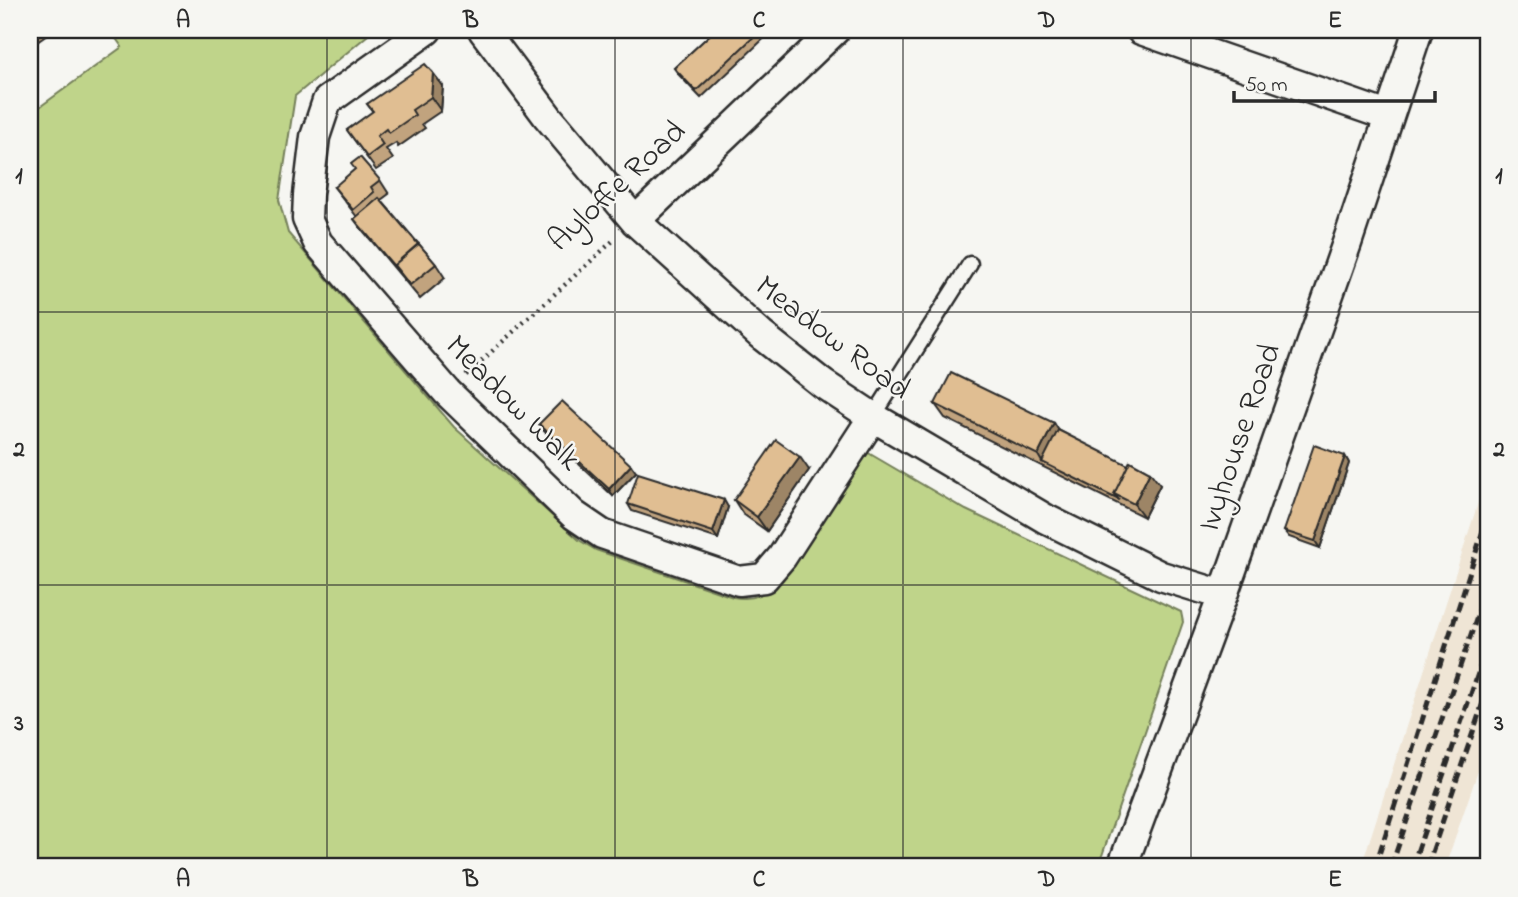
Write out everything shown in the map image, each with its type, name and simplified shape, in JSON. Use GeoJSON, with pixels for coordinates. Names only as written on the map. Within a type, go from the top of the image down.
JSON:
{"type":"FeatureCollection","features":[{"type":"Feature","properties":{"kind":"street","name":"Meadow Walk"},"geometry":{"type":"LineString","coordinates":[[427,30],[327,102],[316,137],[307,219],[318,243],[447,392],[574,515],[602,534],[739,581],[764,579],[782,557],[873,417]]}},
{"type":"Feature","properties":{"kind":"street","name":"Meadow Road"},"geometry":{"type":"LineString","coordinates":[[483,30],[548,117],[635,221],[761,335],[823,384],[873,417],[1046,519],[1161,576],[1223,595]]}},
{"type":"Feature","properties":{"kind":"street","name":"Ayloffe Road"},"geometry":{"type":"LineString","coordinates":[[635,221],[835,30]]}},
{"type":"Feature","properties":{"kind":"street","name":"Ivyhouse Road"},"geometry":{"type":"LineString","coordinates":[[1122,867],[1223,595],[1347,243],[1418,30]]}},
{"type":"Feature","properties":{"kind":"street"},"geometry":{"type":"LineString","coordinates":[[1148,31],[1388,116]]}},
{"type":"Feature","properties":{"kind":"lane"},"geometry":{"type":"LineString","coordinates":[[873,417],[970,264]]}},
{"type":"Feature","properties":{"kind":"path","name":"Ayloffe Road"},"geometry":{"type":"LineString","coordinates":[[447,392],[635,221]]}},
{"type":"Feature","properties":{"kind":"shaded area"},"geometry":{"type":"Polygon","coordinates":[[[1488,472],[1488,742],[1445,867],[1361,867],[1488,472]]]}},
{"type":"Feature","properties":{"kind":"green space"},"geometry":{"type":"Polygon","coordinates":[[[110,30],[374,30],[295,96],[279,200],[288,233],[454,427],[579,540],[596,550],[733,597],[757,596],[778,582],[865,451],[966,510],[1181,612],[1183,622],[1098,867],[30,867],[30,114],[122,47],[110,30]]]}},
{"type":"Feature","properties":{"kind":"building"},"geometry":{"type":"Polygon","coordinates":[[[715,30],[761,30],[696,91],[674,68],[715,30]]]}},
{"type":"Feature","properties":{"kind":"building"},"geometry":{"type":"Polygon","coordinates":[[[425,64],[433,73],[431,97],[412,110],[415,115],[389,133],[386,129],[377,136],[383,145],[367,157],[347,130],[373,111],[367,104],[425,64]]]}},
{"type":"Feature","properties":{"kind":"building"},"geometry":{"type":"Polygon","coordinates":[[[360,157],[380,180],[371,187],[374,192],[353,210],[334,187],[355,169],[351,164],[360,157]]]}},
{"type":"Feature","properties":{"kind":"building"},"geometry":{"type":"Polygon","coordinates":[[[379,198],[418,244],[394,265],[398,271],[354,219],[379,198]]]}},
{"type":"Feature","properties":{"kind":"building"},"geometry":{"type":"Polygon","coordinates":[[[419,244],[436,264],[410,285],[394,265],[419,244]]]}},
{"type":"Feature","properties":{"kind":"building"},"geometry":{"type":"Polygon","coordinates":[[[951,373],[1054,423],[1038,455],[935,404],[951,373]]]}},
{"type":"Feature","properties":{"kind":"building"},"geometry":{"type":"Polygon","coordinates":[[[562,401],[631,465],[609,489],[539,424],[562,401]]]}},
{"type":"Feature","properties":{"kind":"building"},"geometry":{"type":"Polygon","coordinates":[[[1058,430],[1128,465],[1114,494],[1119,500],[1042,462],[1058,430]]]}},
{"type":"Feature","properties":{"kind":"building"},"geometry":{"type":"Polygon","coordinates":[[[776,440],[800,457],[757,517],[734,500],[776,440]]]}},
{"type":"Feature","properties":{"kind":"building"},"geometry":{"type":"Polygon","coordinates":[[[1314,445],[1345,456],[1315,541],[1284,531],[1314,445]]]}},
{"type":"Feature","properties":{"kind":"building"},"geometry":{"type":"Polygon","coordinates":[[[1130,461],[1150,472],[1134,504],[1114,494],[1130,461]]]}},
{"type":"Feature","properties":{"kind":"building"},"geometry":{"type":"Polygon","coordinates":[[[638,473],[724,500],[713,532],[628,504],[638,473]]]}},
{"type":"Feature","properties":{"kind":"building"},"geometry":{"type":"Polygon","coordinates":[[[1130,861],[1145,867],[1127,867],[1130,861]]]}},
{"type":"Feature","properties":{"kind":"railway"},"geometry":{"type":"LineString","coordinates":[[1375,867],[1488,515]]}},
{"type":"Feature","properties":{"kind":"railway"},"geometry":{"type":"LineString","coordinates":[[1391,867],[1488,585]]}},
{"type":"Feature","properties":{"kind":"railway"},"geometry":{"type":"LineString","coordinates":[[1412,867],[1488,644]]}},
{"type":"Feature","properties":{"kind":"railway"},"geometry":{"type":"LineString","coordinates":[[1427,867],[1488,688]]}}]}
